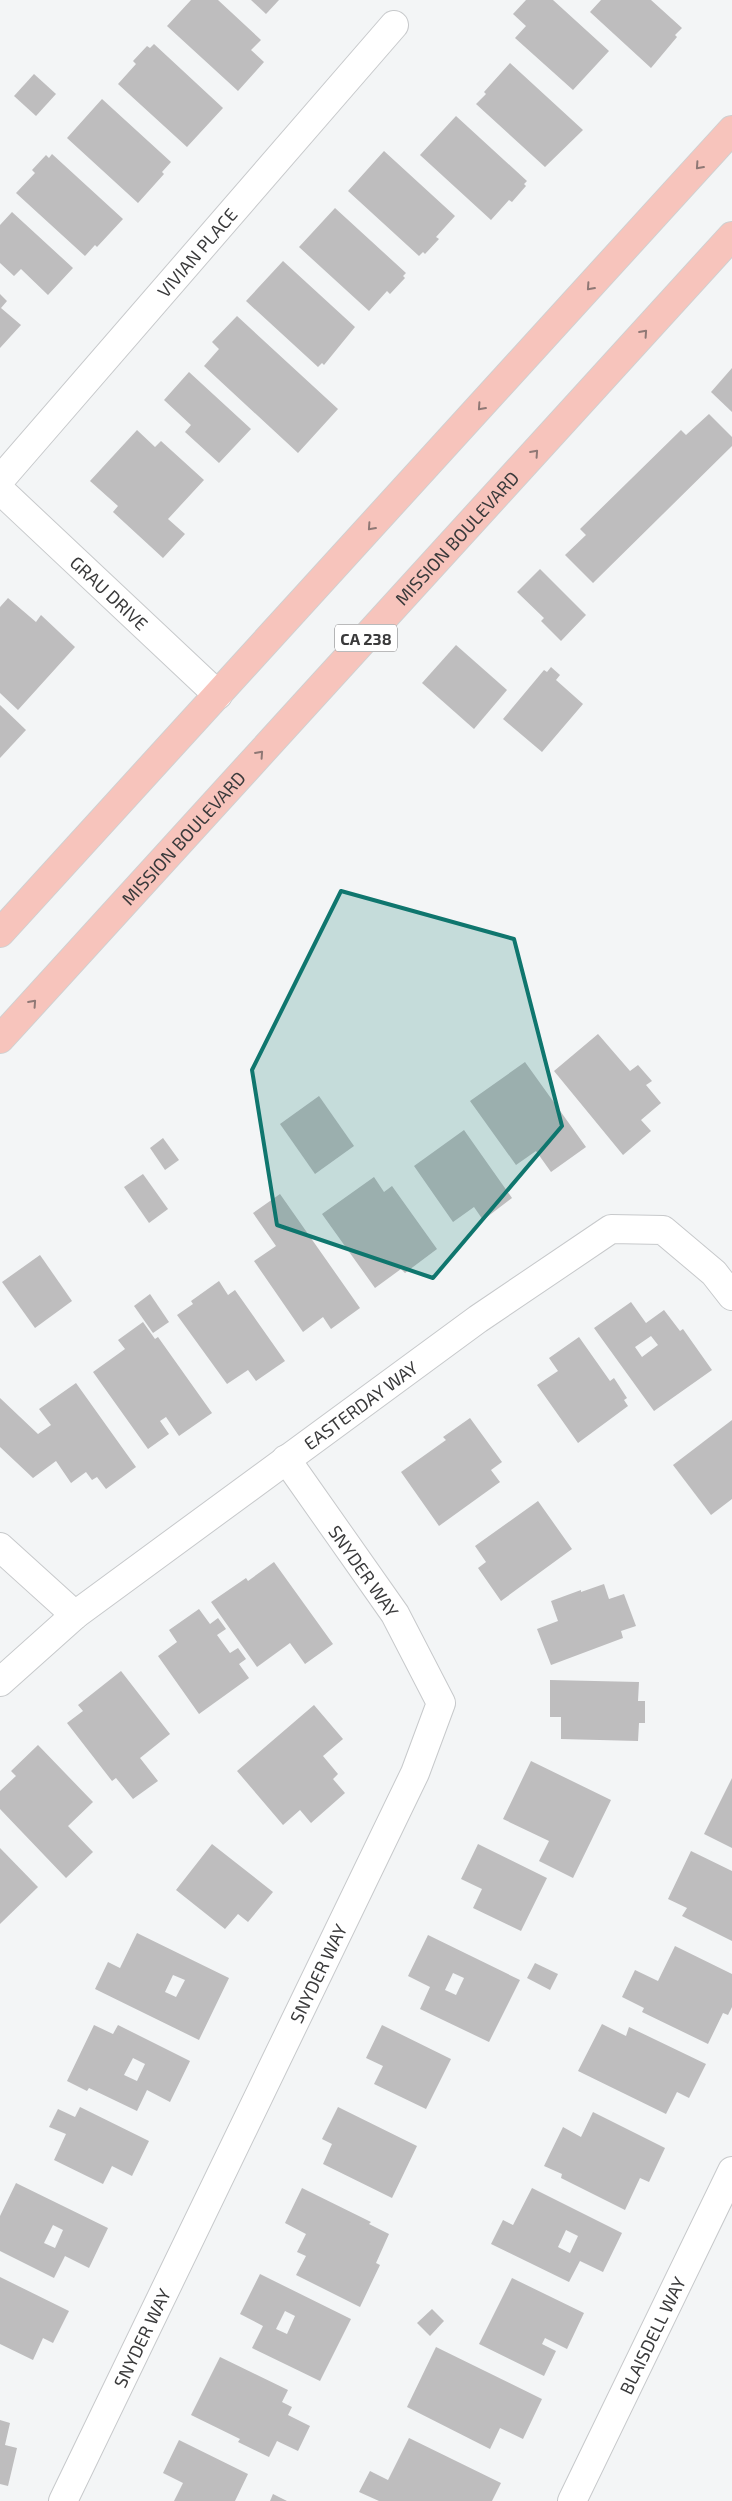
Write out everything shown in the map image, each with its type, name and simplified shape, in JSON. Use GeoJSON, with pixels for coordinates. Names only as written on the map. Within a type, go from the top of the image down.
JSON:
{"type":"FeatureCollection","features":[{"type":"Feature","properties":{"kind":"main road"},"geometry":{"type":"LineString","coordinates":[[0,933],[732,130]]}},
{"type":"Feature","properties":{"kind":"main road","name":"MISSION BOULEVARD"},"geometry":{"type":"LineString","coordinates":[[0,1039],[732,236]]}},
{"type":"Feature","properties":{"kind":"street","name":"VIVIAN PLACE"},"geometry":{"type":"LineString","coordinates":[[0,480],[394,25]]}},
{"type":"Feature","properties":{"kind":"street","name":"GRAU DRIVE"},"geometry":{"type":"LineString","coordinates":[[0,490],[218,695]]}},
{"type":"Feature","properties":{"kind":"street","name":"EASTERDAY WAY"},"geometry":{"type":"LineString","coordinates":[[0,1682],[75,1614],[478,1319],[611,1229],[663,1230],[714,1273],[732,1296]]}},
{"type":"Feature","properties":{"kind":"street","name":"SNYDER WAY"},"geometry":{"type":"LineString","coordinates":[[63,2501],[415,1773],[441,1703],[396,1614],[286,1460]]}},
{"type":"Feature","properties":{"kind":"street"},"geometry":{"type":"LineString","coordinates":[[0,1547],[75,1614]]}},
{"type":"Feature","properties":{"kind":"street","name":"BLAISDELL WAY"},"geometry":{"type":"LineString","coordinates":[[572,2501],[732,2171]]}},
{"type":"Feature","properties":{"kind":"highlighted area"},"geometry":{"type":"Polygon","coordinates":[[[341,891],[514,939],[562,1126],[433,1278],[277,1225],[252,1070],[341,891]]]}},
{"type":"Feature","properties":{"kind":"building"},"geometry":{"type":"Polygon","coordinates":[[[191,0],[218,0],[261,40],[251,50],[264,62],[238,91],[167,26],[191,0]]]}},
{"type":"Feature","properties":{"kind":"building"},"geometry":{"type":"Polygon","coordinates":[[[251,0],[279,0],[266,14],[251,0]]]}},
{"type":"Feature","properties":{"kind":"building"},"geometry":{"type":"Polygon","coordinates":[[[526,0],[553,0],[609,51],[573,90],[515,38],[526,26],[513,14],[526,0]]]}},
{"type":"Feature","properties":{"kind":"building"},"geometry":{"type":"Polygon","coordinates":[[[601,0],[651,0],[682,28],[675,35],[677,37],[651,68],[590,12],[601,0]]]}},
{"type":"Feature","properties":{"kind":"building"},"geometry":{"type":"Polygon","coordinates":[[[154,44],[223,108],[187,147],[118,84],[136,64],[133,61],[147,46],[150,48],[154,44]]]}},
{"type":"Feature","properties":{"kind":"building"},"geometry":{"type":"Polygon","coordinates":[[[510,63],[583,130],[545,167],[476,104],[486,94],[484,92],[510,63]]]}},
{"type":"Feature","properties":{"kind":"building"},"geometry":{"type":"Polygon","coordinates":[[[34,74],[56,94],[36,116],[14,96],[34,74]]]}},
{"type":"Feature","properties":{"kind":"building"},"geometry":{"type":"Polygon","coordinates":[[[102,99],[171,162],[162,172],[164,174],[138,203],[67,138],[102,99]]]}},
{"type":"Feature","properties":{"kind":"building"},"geometry":{"type":"Polygon","coordinates":[[[456,116],[527,181],[524,184],[526,186],[512,202],[509,200],[491,220],[420,155],[456,116]]]}},
{"type":"Feature","properties":{"kind":"building"},"geometry":{"type":"Polygon","coordinates":[[[384,151],[455,216],[436,237],[439,239],[425,254],[423,252],[419,256],[348,191],[384,151]]]}},
{"type":"Feature","properties":{"kind":"building"},"geometry":{"type":"Polygon","coordinates":[[[52,154],[123,219],[97,247],[95,245],[85,256],[16,193],[35,173],[32,170],[46,155],[49,158],[52,154]]]}},
{"type":"Feature","properties":{"kind":"building"},"geometry":{"type":"Polygon","coordinates":[[[335,208],[406,273],[403,276],[405,278],[390,294],[387,291],[369,311],[299,247],[335,208]]]}},
{"type":"Feature","properties":{"kind":"building"},"geometry":{"type":"Polygon","coordinates":[[[12,212],[73,268],[48,295],[21,269],[14,276],[0,263],[0,225],[12,212]]]}},
{"type":"Feature","properties":{"kind":"building"},"geometry":{"type":"Polygon","coordinates":[[[283,261],[355,327],[324,365],[322,363],[318,367],[246,301],[283,261]]]}},
{"type":"Feature","properties":{"kind":"building"},"geometry":{"type":"Polygon","coordinates":[[[0,294],[7,301],[1,308],[21,325],[0,348],[0,294]]]}},
{"type":"Feature","properties":{"kind":"building"},"geometry":{"type":"Polygon","coordinates":[[[237,316],[338,409],[298,453],[204,366],[219,349],[212,342],[237,316]]]}},
{"type":"Feature","properties":{"kind":"building"},"geometry":{"type":"Polygon","coordinates":[[[732,368],[732,412],[711,392],[732,368]]]}},
{"type":"Feature","properties":{"kind":"building"},"geometry":{"type":"Polygon","coordinates":[[[189,372],[251,429],[219,463],[185,432],[191,425],[164,400],[189,372]]]}},
{"type":"Feature","properties":{"kind":"building"},"geometry":{"type":"Polygon","coordinates":[[[709,414],[732,437],[732,446],[593,583],[565,555],[586,535],[580,529],[681,430],[686,435],[709,414]]]}},
{"type":"Feature","properties":{"kind":"building"},"geometry":{"type":"Polygon","coordinates":[[[137,430],[155,447],[161,441],[204,480],[168,519],[185,534],[163,558],[113,512],[118,506],[90,481],[137,430]]]}},
{"type":"Feature","properties":{"kind":"building"},"geometry":{"type":"Polygon","coordinates":[[[540,569],[586,615],[561,641],[541,621],[544,618],[517,592],[540,569]]]}},
{"type":"Feature","properties":{"kind":"building"},"geometry":{"type":"Polygon","coordinates":[[[8,598],[36,622],[41,615],[75,647],[18,710],[0,693],[0,607],[8,598]]]}},
{"type":"Feature","properties":{"kind":"building"},"geometry":{"type":"Polygon","coordinates":[[[456,645],[507,690],[474,729],[422,683],[456,645]]]}},
{"type":"Feature","properties":{"kind":"building"},"geometry":{"type":"Polygon","coordinates":[[[551,667],[560,675],[556,680],[583,704],[542,752],[503,719],[544,670],[547,672],[551,667]]]}},
{"type":"Feature","properties":{"kind":"building"},"geometry":{"type":"Polygon","coordinates":[[[0,705],[26,730],[0,758],[0,705]]]}},
{"type":"Feature","properties":{"kind":"building"},"geometry":{"type":"Polygon","coordinates":[[[598,1034],[630,1071],[638,1065],[652,1081],[646,1085],[661,1103],[641,1120],[651,1131],[623,1155],[554,1071],[598,1034]]]}},
{"type":"Feature","properties":{"kind":"building"},"geometry":{"type":"Polygon","coordinates":[[[525,1062],[586,1147],[551,1172],[536,1151],[516,1165],[470,1101],[525,1062]]]}},
{"type":"Feature","properties":{"kind":"building"},"geometry":{"type":"Polygon","coordinates":[[[319,1096],[354,1146],[315,1174],[280,1124],[319,1096]]]}},
{"type":"Feature","properties":{"kind":"building"},"geometry":{"type":"Polygon","coordinates":[[[464,1130],[512,1198],[483,1220],[474,1207],[453,1222],[414,1166],[464,1130]]]}},
{"type":"Feature","properties":{"kind":"building"},"geometry":{"type":"Polygon","coordinates":[[[163,1138],[179,1160],[165,1170],[150,1148],[163,1138]]]}},
{"type":"Feature","properties":{"kind":"building"},"geometry":{"type":"Polygon","coordinates":[[[143,1174],[168,1209],[149,1223],[124,1187],[143,1174]]]}},
{"type":"Feature","properties":{"kind":"building"},"geometry":{"type":"Polygon","coordinates":[[[374,1177],[384,1192],[392,1186],[437,1249],[405,1273],[401,1269],[375,1288],[322,1214],[374,1177]]]}},
{"type":"Feature","properties":{"kind":"building"},"geometry":{"type":"Polygon","coordinates":[[[280,1194],[360,1308],[331,1329],[323,1317],[303,1332],[254,1261],[276,1246],[253,1213],[280,1194]]]}},
{"type":"Feature","properties":{"kind":"building"},"geometry":{"type":"Polygon","coordinates":[[[40,1255],[72,1301],[35,1328],[2,1282],[40,1255]]]}},
{"type":"Feature","properties":{"kind":"building"},"geometry":{"type":"Polygon","coordinates":[[[219,1281],[228,1295],[235,1290],[285,1361],[256,1381],[248,1370],[227,1384],[177,1315],[193,1304],[191,1301],[219,1281]]]}},
{"type":"Feature","properties":{"kind":"building"},"geometry":{"type":"Polygon","coordinates":[[[150,1294],[169,1322],[153,1333],[134,1306],[150,1294]]]}},
{"type":"Feature","properties":{"kind":"building"},"geometry":{"type":"Polygon","coordinates":[[[631,1302],[646,1323],[664,1310],[680,1331],[683,1329],[712,1370],[654,1411],[594,1328],[631,1302]],[[651,1336],[635,1347],[642,1357],[658,1345],[651,1336]]]}},
{"type":"Feature","properties":{"kind":"building"},"geometry":{"type":"Polygon","coordinates":[[[143,1322],[155,1339],[158,1337],[212,1413],[179,1436],[166,1417],[160,1421],[169,1434],[148,1449],[93,1372],[125,1349],[118,1340],[143,1322]]]}},
{"type":"Feature","properties":{"kind":"building"},"geometry":{"type":"Polygon","coordinates":[[[579,1337],[610,1381],[614,1378],[627,1398],[624,1400],[628,1406],[578,1443],[537,1385],[558,1371],[549,1358],[579,1337]]]}},
{"type":"Feature","properties":{"kind":"building"},"geometry":{"type":"Polygon","coordinates":[[[76,1383],[136,1467],[106,1489],[97,1477],[92,1480],[86,1472],[71,1483],[56,1461],[33,1478],[0,1447],[0,1398],[38,1434],[51,1425],[39,1409],[76,1383]]]}},
{"type":"Feature","properties":{"kind":"building"},"geometry":{"type":"Polygon","coordinates":[[[470,1418],[502,1462],[491,1470],[500,1482],[439,1526],[401,1472],[446,1440],[443,1437],[470,1418]]]}},
{"type":"Feature","properties":{"kind":"building"},"geometry":{"type":"Polygon","coordinates":[[[732,1420],[732,1499],[711,1515],[673,1465],[732,1420]]]}},
{"type":"Feature","properties":{"kind":"building"},"geometry":{"type":"Polygon","coordinates":[[[538,1501],[572,1549],[501,1601],[478,1568],[486,1562],[475,1546],[538,1501]]]}},
{"type":"Feature","properties":{"kind":"building"},"geometry":{"type":"Polygon","coordinates":[[[274,1562],[333,1644],[305,1664],[290,1643],[257,1667],[211,1602],[246,1578],[248,1581],[274,1562]]]}},
{"type":"Feature","properties":{"kind":"building"},"geometry":{"type":"Polygon","coordinates":[[[604,1584],[609,1599],[624,1594],[636,1626],[621,1631],[623,1638],[551,1665],[537,1629],[558,1621],[551,1601],[604,1584]]]}},
{"type":"Feature","properties":{"kind":"building"},"geometry":{"type":"Polygon","coordinates":[[[199,1609],[210,1624],[218,1618],[226,1629],[217,1635],[230,1653],[238,1648],[246,1659],[239,1664],[249,1678],[199,1714],[158,1656],[177,1642],[169,1630],[199,1609]]]}},
{"type":"Feature","properties":{"kind":"building"},"geometry":{"type":"Polygon","coordinates":[[[121,1671],[170,1734],[140,1758],[158,1781],[133,1799],[116,1778],[112,1781],[67,1723],[83,1711],[78,1705],[121,1671]]]}},
{"type":"Feature","properties":{"kind":"building"},"geometry":{"type":"Polygon","coordinates":[[[550,1680],[639,1682],[638,1701],[645,1701],[645,1723],[639,1723],[638,1741],[561,1739],[561,1717],[550,1717],[550,1680]]]}},
{"type":"Feature","properties":{"kind":"building"},"geometry":{"type":"Polygon","coordinates":[[[314,1705],[343,1739],[323,1756],[338,1774],[333,1779],[345,1793],[311,1823],[300,1810],[283,1825],[237,1771],[314,1705]]]}},
{"type":"Feature","properties":{"kind":"building"},"geometry":{"type":"Polygon","coordinates":[[[38,1745],[93,1802],[68,1826],[93,1852],[66,1878],[0,1809],[0,1791],[16,1776],[11,1771],[38,1745]]]}},
{"type":"Feature","properties":{"kind":"building"},"geometry":{"type":"Polygon","coordinates":[[[531,1761],[611,1800],[573,1878],[539,1861],[549,1841],[503,1819],[531,1761]]]}},
{"type":"Feature","properties":{"kind":"building"},"geometry":{"type":"Polygon","coordinates":[[[732,1778],[732,1848],[704,1834],[732,1778]]]}},
{"type":"Feature","properties":{"kind":"building"},"geometry":{"type":"Polygon","coordinates":[[[212,1844],[273,1892],[248,1922],[238,1914],[225,1929],[176,1890],[212,1844]]]}},
{"type":"Feature","properties":{"kind":"building"},"geometry":{"type":"Polygon","coordinates":[[[478,1844],[547,1878],[521,1931],[473,1908],[482,1889],[461,1879],[478,1844]]]}},
{"type":"Feature","properties":{"kind":"building"},"geometry":{"type":"Polygon","coordinates":[[[0,1848],[38,1887],[0,1924],[0,1848]]]}},
{"type":"Feature","properties":{"kind":"building"},"geometry":{"type":"Polygon","coordinates":[[[691,1851],[732,1871],[732,1941],[682,1916],[687,1908],[668,1899],[691,1851]]]}},
{"type":"Feature","properties":{"kind":"building"},"geometry":{"type":"Polygon","coordinates":[[[137,1933],[229,1978],[199,2040],[95,1989],[108,1962],[120,1968],[137,1933]],[[173,1975],[165,1992],[176,1997],[185,1980],[173,1975]]]}},
{"type":"Feature","properties":{"kind":"building"},"geometry":{"type":"Polygon","coordinates":[[[428,1935],[520,1980],[489,2042],[420,2009],[430,1987],[408,1976],[428,1935]],[[453,1973],[445,1990],[456,1995],[464,1978],[453,1973]]]}},
{"type":"Feature","properties":{"kind":"building"},"geometry":{"type":"Polygon","coordinates":[[[675,1946],[732,1974],[732,2007],[728,2015],[723,2013],[708,2044],[642,2012],[644,2008],[622,1997],[635,1970],[658,1981],[675,1946]]]}},
{"type":"Feature","properties":{"kind":"building"},"geometry":{"type":"Polygon","coordinates":[[[535,1963],[558,1974],[550,1990],[527,1978],[535,1963]]]}},
{"type":"Feature","properties":{"kind":"building"},"geometry":{"type":"Polygon","coordinates":[[[602,2024],[626,2036],[629,2027],[706,2064],[689,2098],[677,2092],[666,2114],[578,2071],[602,2024]]]}},
{"type":"Feature","properties":{"kind":"building"},"geometry":{"type":"Polygon","coordinates":[[[94,2025],[113,2034],[118,2025],[190,2061],[170,2102],[147,2090],[137,2111],[89,2088],[87,2091],[67,2081],[94,2025]],[[133,2058],[124,2075],[137,2081],[145,2064],[133,2058]]]}},
{"type":"Feature","properties":{"kind":"building"},"geometry":{"type":"Polygon","coordinates":[[[382,2025],[451,2059],[426,2109],[374,2084],[383,2066],[366,2058],[382,2025]]]}},
{"type":"Feature","properties":{"kind":"building"},"geometry":{"type":"Polygon","coordinates":[[[80,2107],[149,2141],[132,2176],[112,2166],[103,2184],[54,2160],[66,2134],[49,2127],[58,2109],[75,2117],[80,2107]]]}},
{"type":"Feature","properties":{"kind":"building"},"geometry":{"type":"Polygon","coordinates":[[[338,2107],[417,2146],[392,2198],[323,2164],[332,2144],[322,2139],[338,2107]]]}},
{"type":"Feature","properties":{"kind":"building"},"geometry":{"type":"Polygon","coordinates":[[[593,2112],[665,2148],[649,2182],[640,2178],[625,2210],[561,2178],[562,2174],[544,2166],[563,2127],[581,2137],[593,2112]]]}},
{"type":"Feature","properties":{"kind":"building"},"geometry":{"type":"Polygon","coordinates":[[[16,2183],[108,2228],[89,2268],[65,2256],[54,2278],[0,2251],[0,2216],[16,2183]],[[53,2225],[44,2243],[55,2248],[63,2230],[53,2225]]]}},
{"type":"Feature","properties":{"kind":"building"},"geometry":{"type":"Polygon","coordinates":[[[302,2188],[371,2222],[369,2224],[389,2234],[376,2263],[380,2265],[360,2307],[296,2275],[306,2256],[297,2252],[306,2234],[285,2223],[302,2188]]]}},
{"type":"Feature","properties":{"kind":"building"},"geometry":{"type":"Polygon","coordinates":[[[532,2188],[622,2233],[603,2272],[580,2261],[569,2282],[491,2244],[503,2220],[513,2225],[532,2188]],[[566,2230],[558,2247],[570,2253],[578,2236],[566,2230]]]}},
{"type":"Feature","properties":{"kind":"building"},"geometry":{"type":"Polygon","coordinates":[[[260,2274],[351,2319],[320,2381],[252,2348],[263,2326],[240,2314],[260,2274]],[[285,2311],[276,2329],[287,2334],[295,2316],[285,2311]]]}},
{"type":"Feature","properties":{"kind":"building"},"geometry":{"type":"Polygon","coordinates":[[[0,2277],[69,2311],[53,2343],[43,2338],[33,2360],[0,2344],[0,2277]]]}},
{"type":"Feature","properties":{"kind":"building"},"geometry":{"type":"Polygon","coordinates":[[[512,2278],[584,2313],[567,2349],[545,2338],[542,2344],[556,2351],[544,2376],[479,2344],[512,2278]]]}},
{"type":"Feature","properties":{"kind":"building"},"geometry":{"type":"Polygon","coordinates":[[[432,2309],[444,2321],[430,2336],[417,2323],[432,2309]]]}},
{"type":"Feature","properties":{"kind":"building"},"geometry":{"type":"Polygon","coordinates":[[[436,2347],[542,2399],[523,2439],[500,2428],[490,2449],[407,2407],[436,2347]]]}},
{"type":"Feature","properties":{"kind":"building"},"geometry":{"type":"Polygon","coordinates":[[[220,2357],[288,2390],[282,2402],[292,2407],[288,2415],[310,2426],[298,2451],[277,2441],[269,2457],[238,2442],[240,2439],[191,2415],[220,2357]]]}},
{"type":"Feature","properties":{"kind":"building"},"geometry":{"type":"Polygon","coordinates":[[[0,2420],[10,2423],[5,2445],[17,2448],[8,2486],[0,2484],[0,2420]]]}},
{"type":"Feature","properties":{"kind":"building"},"geometry":{"type":"Polygon","coordinates":[[[409,2438],[501,2483],[492,2501],[379,2501],[359,2492],[370,2471],[388,2480],[409,2438]]]}},
{"type":"Feature","properties":{"kind":"building"},"geometry":{"type":"Polygon","coordinates":[[[179,2440],[248,2474],[235,2501],[174,2501],[183,2483],[163,2473],[179,2440]]]}},
{"type":"Feature","properties":{"kind":"building"},"geometry":{"type":"Polygon","coordinates":[[[273,2494],[287,2501],[270,2501],[273,2494]]]}}]}
